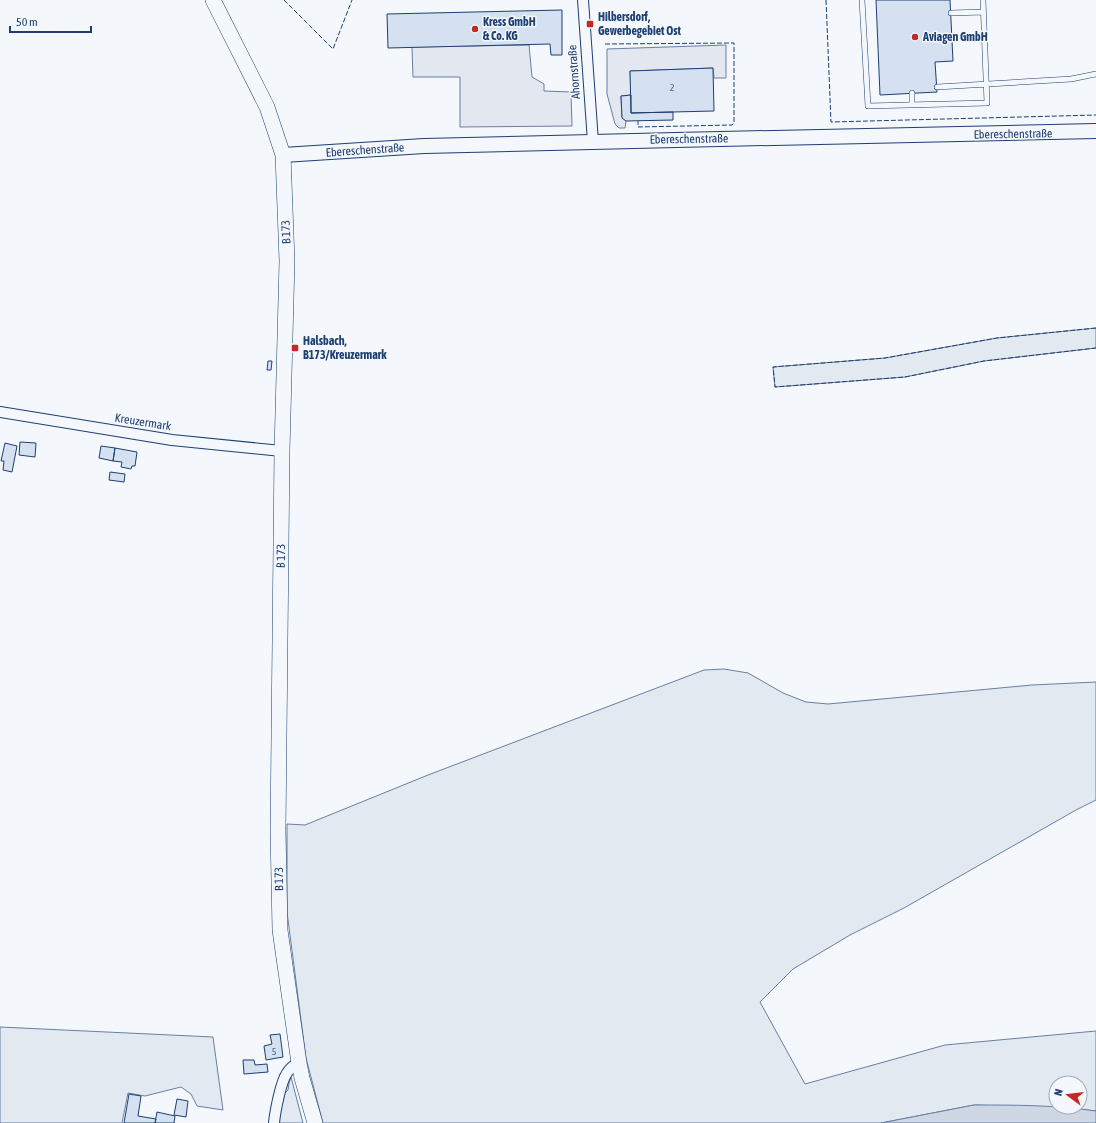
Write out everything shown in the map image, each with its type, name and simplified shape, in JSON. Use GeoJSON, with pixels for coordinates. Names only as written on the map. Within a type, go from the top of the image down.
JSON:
{"type":"FeatureCollection","features":[{"type":"Feature","properties":{"kind":"main road","name":"B 173"},"geometry":{"type":"LineString","coordinates":[[213,0],[267,107],[283,155],[287,261],[282,451],[278,831],[280,930],[299,1063],[315,1123]]}},
{"type":"Feature","properties":{"kind":"street","name":"Ahornstraße"},"geometry":{"type":"LineString","coordinates":[[583,0],[593,142]]}},
{"type":"Feature","properties":{"kind":"street","name":"Ebereschenstraße"},"geometry":{"type":"LineString","coordinates":[[283,155],[424,146],[1096,132]]}},
{"type":"Feature","properties":{"kind":"street","name":"Kreuzermark"},"geometry":{"type":"LineString","coordinates":[[0,412],[172,440],[282,451]]}},
{"type":"Feature","properties":{"kind":"street"},"geometry":{"type":"LineString","coordinates":[[274,1123],[276,1108],[286,1074],[292,1066],[299,1063]]}},
{"type":"Feature","properties":{"kind":"lane"},"geometry":{"type":"LineString","coordinates":[[862,0],[868,106],[987,103],[983,0]]}},
{"type":"Feature","properties":{"kind":"lane"},"geometry":{"type":"LineString","coordinates":[[951,13],[984,12]]}},
{"type":"Feature","properties":{"kind":"lane"},"geometry":{"type":"LineString","coordinates":[[937,87],[1071,79],[1095,74]]}},
{"type":"Feature","properties":{"kind":"lane"},"geometry":{"type":"LineString","coordinates":[[912,93],[912,105]]}},
{"type":"Feature","properties":{"kind":"shaded area"},"geometry":{"type":"Polygon","coordinates":[[[529,45],[532,77],[544,84],[544,91],[571,92],[572,126],[460,127],[460,77],[413,77],[412,47],[529,45]]]}},
{"type":"Feature","properties":{"kind":"shaded area"},"geometry":{"type":"Polygon","coordinates":[[[726,45],[726,78],[714,78],[713,68],[630,71],[631,95],[621,96],[622,117],[626,121],[625,128],[619,128],[615,124],[607,94],[607,49],[726,45]]]}},
{"type":"Feature","properties":{"kind":"shaded area"},"geometry":{"type":"Polygon","coordinates":[[[1096,328],[1096,348],[984,361],[905,377],[775,387],[773,367],[885,358],[997,338],[1096,328]]]}},
{"type":"Feature","properties":{"kind":"shaded area"},"geometry":{"type":"Polygon","coordinates":[[[724,669],[748,673],[783,693],[806,702],[828,704],[1032,685],[1096,682],[1096,800],[904,908],[850,935],[793,969],[760,1002],[805,1084],[945,1045],[1096,1031],[1096,1111],[1088,1110],[1088,1075],[1048,1075],[1048,1108],[974,1105],[881,1123],[323,1123],[306,1058],[287,912],[287,824],[305,825],[428,775],[704,670],[724,669]]]}},
{"type":"Feature","properties":{"kind":"shaded area"},"geometry":{"type":"Polygon","coordinates":[[[0,1027],[213,1037],[223,1110],[197,1106],[191,1094],[181,1087],[145,1096],[128,1093],[122,1123],[0,1123],[0,1027]]]}},
{"type":"Feature","properties":{"kind":"shaded area"},"geometry":{"type":"Polygon","coordinates":[[[291,1077],[303,1123],[277,1123],[284,1094],[288,1090],[291,1077]]]}},
{"type":"Feature","properties":{"kind":"shaded area"},"geometry":{"type":"Polygon","coordinates":[[[974,1105],[1048,1106],[1048,1115],[1088,1115],[1088,1110],[1096,1111],[1096,1123],[881,1123],[974,1105]]]}},
{"type":"Feature","properties":{"kind":"building","name":"Aviagen GmbH"},"geometry":{"type":"Polygon","coordinates":[[[876,0],[950,0],[953,61],[935,62],[937,92],[880,95],[876,0]]]}},
{"type":"Feature","properties":{"kind":"building","name":"Kress GmbH & Co. KG"},"geometry":{"type":"Polygon","coordinates":[[[562,10],[562,55],[551,55],[550,44],[388,48],[387,14],[562,10]]]}},
{"type":"Feature","properties":{"kind":"building"},"geometry":{"type":"Polygon","coordinates":[[[713,68],[714,111],[631,113],[630,71],[713,68]]]}},
{"type":"Feature","properties":{"kind":"building"},"geometry":{"type":"Polygon","coordinates":[[[631,95],[631,113],[673,112],[673,120],[626,121],[622,118],[621,96],[631,95]]]}},
{"type":"Feature","properties":{"kind":"building"},"geometry":{"type":"Polygon","coordinates":[[[268,361],[272,361],[271,370],[267,370],[268,361]]]}},
{"type":"Feature","properties":{"kind":"building"},"geometry":{"type":"Polygon","coordinates":[[[20,442],[36,443],[35,457],[19,455],[20,442]]]}},
{"type":"Feature","properties":{"kind":"building"},"geometry":{"type":"Polygon","coordinates":[[[5,443],[17,446],[12,472],[3,470],[4,461],[1,461],[5,443]]]}},
{"type":"Feature","properties":{"kind":"building"},"geometry":{"type":"Polygon","coordinates":[[[101,446],[115,448],[113,461],[99,458],[101,446]]]}},
{"type":"Feature","properties":{"kind":"building"},"geometry":{"type":"Polygon","coordinates":[[[115,448],[137,452],[135,466],[132,466],[131,469],[121,467],[122,462],[113,461],[115,448]]]}},
{"type":"Feature","properties":{"kind":"building"},"geometry":{"type":"Polygon","coordinates":[[[110,472],[125,474],[124,482],[109,480],[110,472]]]}},
{"type":"Feature","properties":{"kind":"building"},"geometry":{"type":"Polygon","coordinates":[[[280,1034],[283,1057],[266,1060],[264,1046],[272,1044],[270,1035],[280,1034]]]}},
{"type":"Feature","properties":{"kind":"building"},"geometry":{"type":"Polygon","coordinates":[[[243,1060],[254,1060],[255,1065],[267,1064],[268,1072],[244,1074],[243,1060]]]}},
{"type":"Feature","properties":{"kind":"building"},"geometry":{"type":"Polygon","coordinates":[[[129,1094],[141,1096],[138,1116],[156,1119],[155,1123],[124,1123],[129,1094]]]}},
{"type":"Feature","properties":{"kind":"building"},"geometry":{"type":"Polygon","coordinates":[[[177,1099],[188,1101],[186,1117],[174,1115],[177,1099]]]}},
{"type":"Feature","properties":{"kind":"building"},"geometry":{"type":"Polygon","coordinates":[[[157,1112],[175,1116],[174,1123],[155,1123],[157,1112]]]}},
{"type":"Feature","properties":{"kind":"fence"},"geometry":{"type":"LineString","coordinates":[[284,0],[333,49],[352,0]]}},
{"type":"Feature","properties":{"kind":"fence"},"geometry":{"type":"LineString","coordinates":[[826,0],[831,122],[1096,115]]}},
{"type":"Feature","properties":{"kind":"fence"},"geometry":{"type":"LineString","coordinates":[[605,44],[734,43],[734,123],[732,125],[638,127],[638,121]]}},
{"type":"Feature","properties":{"kind":"fence"},"geometry":{"type":"LineString","coordinates":[[1096,328],[997,338],[885,358],[773,367],[775,387],[905,377],[984,361],[1096,348]]}},
{"type":"Feature","properties":{"kind":"place","name":"Hilbersdorf, Gewerbegebiet Ost"},"geometry":{"type":"Point","coordinates":[590,24]}},
{"type":"Feature","properties":{"kind":"place","name":"Kress GmbH & Co. KG"},"geometry":{"type":"Point","coordinates":[475,29]}},
{"type":"Feature","properties":{"kind":"place","name":"Aviagen GmbH"},"geometry":{"type":"Point","coordinates":[915,37]}},
{"type":"Feature","properties":{"kind":"place","name":"Halsbach, B173/Kreuzermark"},"geometry":{"type":"Point","coordinates":[295,348]}}]}
